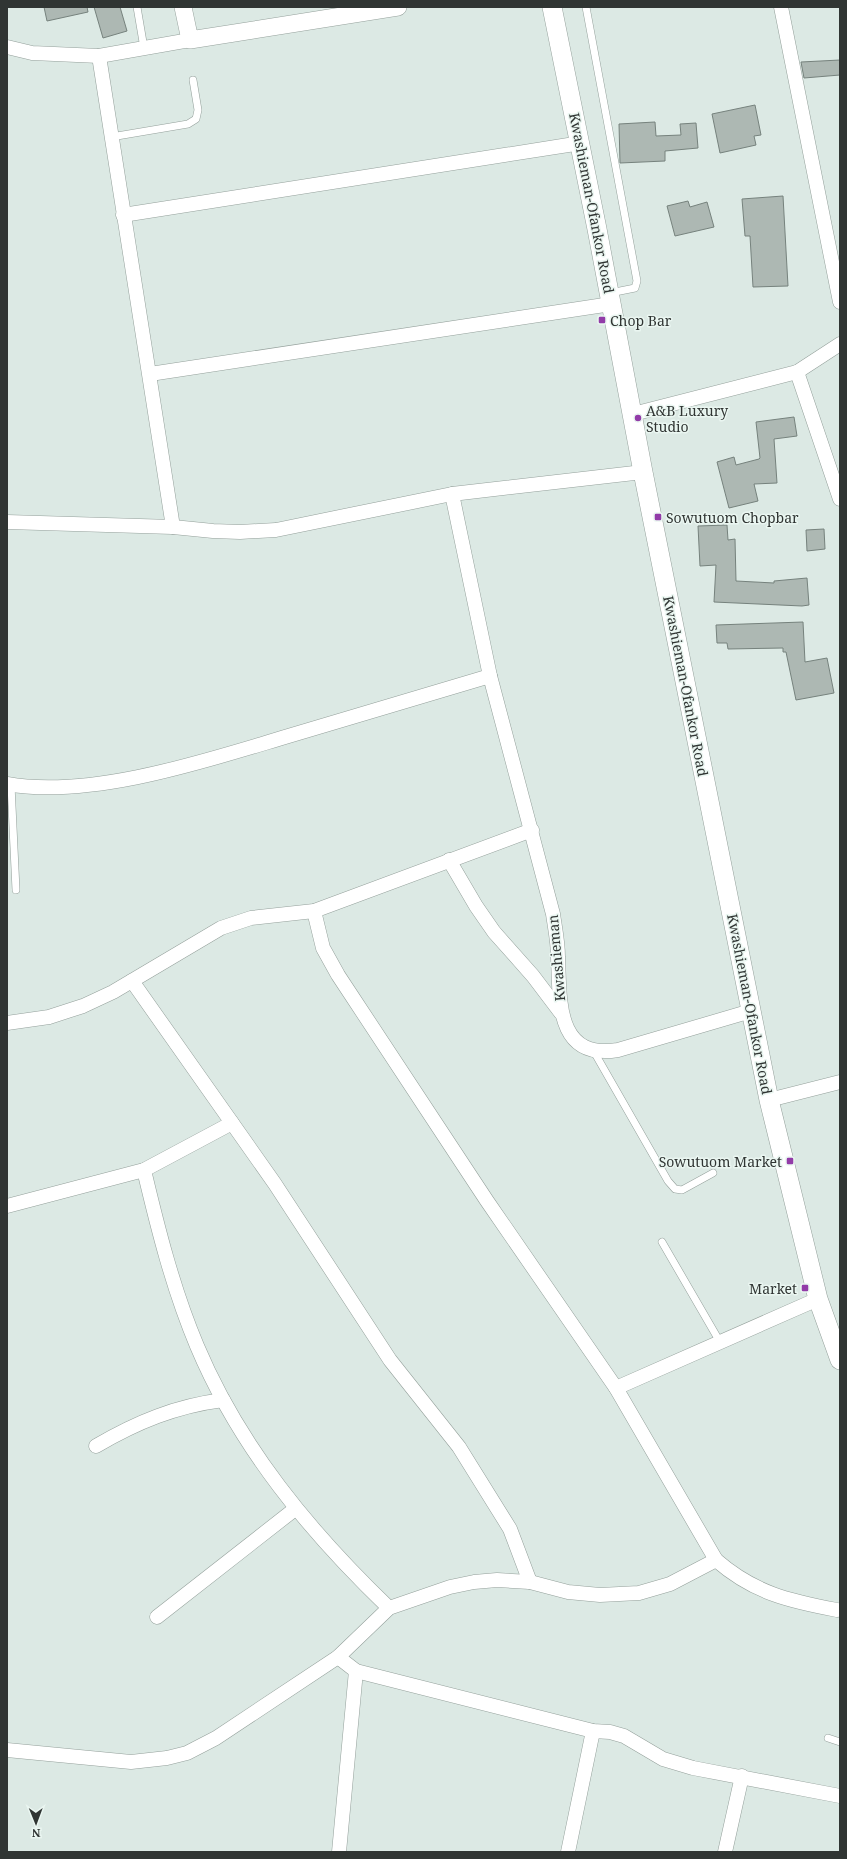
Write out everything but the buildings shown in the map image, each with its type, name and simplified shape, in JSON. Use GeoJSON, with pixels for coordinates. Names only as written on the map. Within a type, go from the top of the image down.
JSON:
{"type":"FeatureCollection","features":[{"type":"Feature","properties":{"kind":"main road","name":"Kwashieman-Ofankor Road"},"geometry":{"type":"LineString","coordinates":[[552,7],[581,143],[643,472],[769,1100],[818,1298],[840,1360]]}},
{"type":"Feature","properties":{"kind":"street"},"geometry":{"type":"LineString","coordinates":[[183,7],[190,40]]}},
{"type":"Feature","properties":{"kind":"street"},"geometry":{"type":"LineString","coordinates":[[7,47],[32,53],[99,56],[362,10],[398,7]]}},
{"type":"Feature","properties":{"kind":"street"},"geometry":{"type":"LineString","coordinates":[[781,7],[840,302]]}},
{"type":"Feature","properties":{"kind":"street"},"geometry":{"type":"LineString","coordinates":[[99,56],[173,527]]}},
{"type":"Feature","properties":{"kind":"street"},"geometry":{"type":"LineString","coordinates":[[123,215],[581,143]]}},
{"type":"Feature","properties":{"kind":"street"},"geometry":{"type":"LineString","coordinates":[[150,374],[610,299]]}},
{"type":"Feature","properties":{"kind":"street"},"geometry":{"type":"LineString","coordinates":[[633,414],[797,372],[840,344]]}},
{"type":"Feature","properties":{"kind":"street"},"geometry":{"type":"LineString","coordinates":[[797,372],[840,499]]}},
{"type":"Feature","properties":{"kind":"street"},"geometry":{"type":"LineString","coordinates":[[7,522],[173,527],[220,532],[276,530],[452,494],[643,472]]}},
{"type":"Feature","properties":{"kind":"street","name":"Kwashieman"},"geometry":{"type":"LineString","coordinates":[[452,494],[490,676],[553,914],[558,948],[561,1013],[565,1025],[581,1045],[593,1050],[605,1052],[618,1050],[751,1011]]}},
{"type":"Feature","properties":{"kind":"street"},"geometry":{"type":"LineString","coordinates":[[9,785],[35,787],[72,786],[121,780],[200,762],[490,676]]}},
{"type":"Feature","properties":{"kind":"street"},"geometry":{"type":"LineString","coordinates":[[7,1023],[49,1017],[83,1006],[113,992],[221,928],[251,918],[314,912],[532,830]]}},
{"type":"Feature","properties":{"kind":"street"},"geometry":{"type":"LineString","coordinates":[[449,860],[476,906],[494,932],[533,976],[561,1013]]}},
{"type":"Feature","properties":{"kind":"street"},"geometry":{"type":"LineString","coordinates":[[314,912],[323,948],[338,975],[487,1201],[616,1388],[716,1560],[729,1571],[753,1586],[778,1597],[837,1610]]}},
{"type":"Feature","properties":{"kind":"street"},"geometry":{"type":"LineString","coordinates":[[132,981],[275,1184],[390,1360],[459,1447],[490,1494],[510,1529],[530,1582]]}},
{"type":"Feature","properties":{"kind":"street"},"geometry":{"type":"LineString","coordinates":[[769,1100],[840,1082]]}},
{"type":"Feature","properties":{"kind":"street"},"geometry":{"type":"LineString","coordinates":[[7,1206],[144,1170],[232,1123]]}},
{"type":"Feature","properties":{"kind":"street"},"geometry":{"type":"LineString","coordinates":[[144,1170],[162,1244],[197,1347],[242,1435],[268,1474],[295,1508],[330,1549],[389,1608]]}},
{"type":"Feature","properties":{"kind":"street"},"geometry":{"type":"LineString","coordinates":[[616,1388],[818,1298]]}},
{"type":"Feature","properties":{"kind":"street"},"geometry":{"type":"LineString","coordinates":[[96,1446],[149,1418],[199,1403],[223,1400]]}},
{"type":"Feature","properties":{"kind":"street"},"geometry":{"type":"LineString","coordinates":[[157,1617],[295,1508]]}},
{"type":"Feature","properties":{"kind":"street"},"geometry":{"type":"LineString","coordinates":[[7,1750],[131,1762],[167,1758],[187,1753],[216,1738],[338,1657],[389,1608],[450,1587],[474,1582],[497,1580],[530,1582],[574,1592],[600,1595],[639,1593],[670,1584],[716,1560]]}},
{"type":"Feature","properties":{"kind":"street"},"geometry":{"type":"LineString","coordinates":[[338,1657],[356,1671],[593,1731],[610,1732],[624,1736],[663,1759],[693,1768],[742,1776],[840,1796]]}},
{"type":"Feature","properties":{"kind":"street"},"geometry":{"type":"LineString","coordinates":[[339,1852],[356,1671]]}},
{"type":"Feature","properties":{"kind":"street"},"geometry":{"type":"LineString","coordinates":[[568,1852],[593,1731]]}},
{"type":"Feature","properties":{"kind":"street"},"geometry":{"type":"LineString","coordinates":[[725,1852],[742,1776]]}},
{"type":"Feature","properties":{"kind":"lane"},"geometry":{"type":"LineString","coordinates":[[137,7],[144,48]]}},
{"type":"Feature","properties":{"kind":"lane"},"geometry":{"type":"LineString","coordinates":[[586,7],[637,281],[635,288],[610,299]]}},
{"type":"Feature","properties":{"kind":"lane"},"geometry":{"type":"LineString","coordinates":[[111,137],[188,124],[196,119],[198,110],[193,80]]}},
{"type":"Feature","properties":{"kind":"lane"},"geometry":{"type":"LineString","coordinates":[[9,785],[16,890]]}},
{"type":"Feature","properties":{"kind":"lane"},"geometry":{"type":"LineString","coordinates":[[593,1050],[668,1181],[675,1189],[682,1190],[713,1173]]}},
{"type":"Feature","properties":{"kind":"lane"},"geometry":{"type":"LineString","coordinates":[[662,1242],[720,1342]]}},
{"type":"Feature","properties":{"kind":"lane"},"geometry":{"type":"LineString","coordinates":[[828,1738],[840,1742]]}},
{"type":"Feature","properties":{"kind":"place","name":"Chop Bar"},"geometry":{"type":"Point","coordinates":[602,320]}},
{"type":"Feature","properties":{"kind":"place","name":"A&B Luxury Studio"},"geometry":{"type":"Point","coordinates":[638,418]}},
{"type":"Feature","properties":{"kind":"place","name":"Sowutuom Chopbar"},"geometry":{"type":"Point","coordinates":[658,517]}},
{"type":"Feature","properties":{"kind":"place","name":"Sowutuom Market"},"geometry":{"type":"Point","coordinates":[790,1161]}},
{"type":"Feature","properties":{"kind":"place","name":"Market"},"geometry":{"type":"Point","coordinates":[805,1288]}}]}
